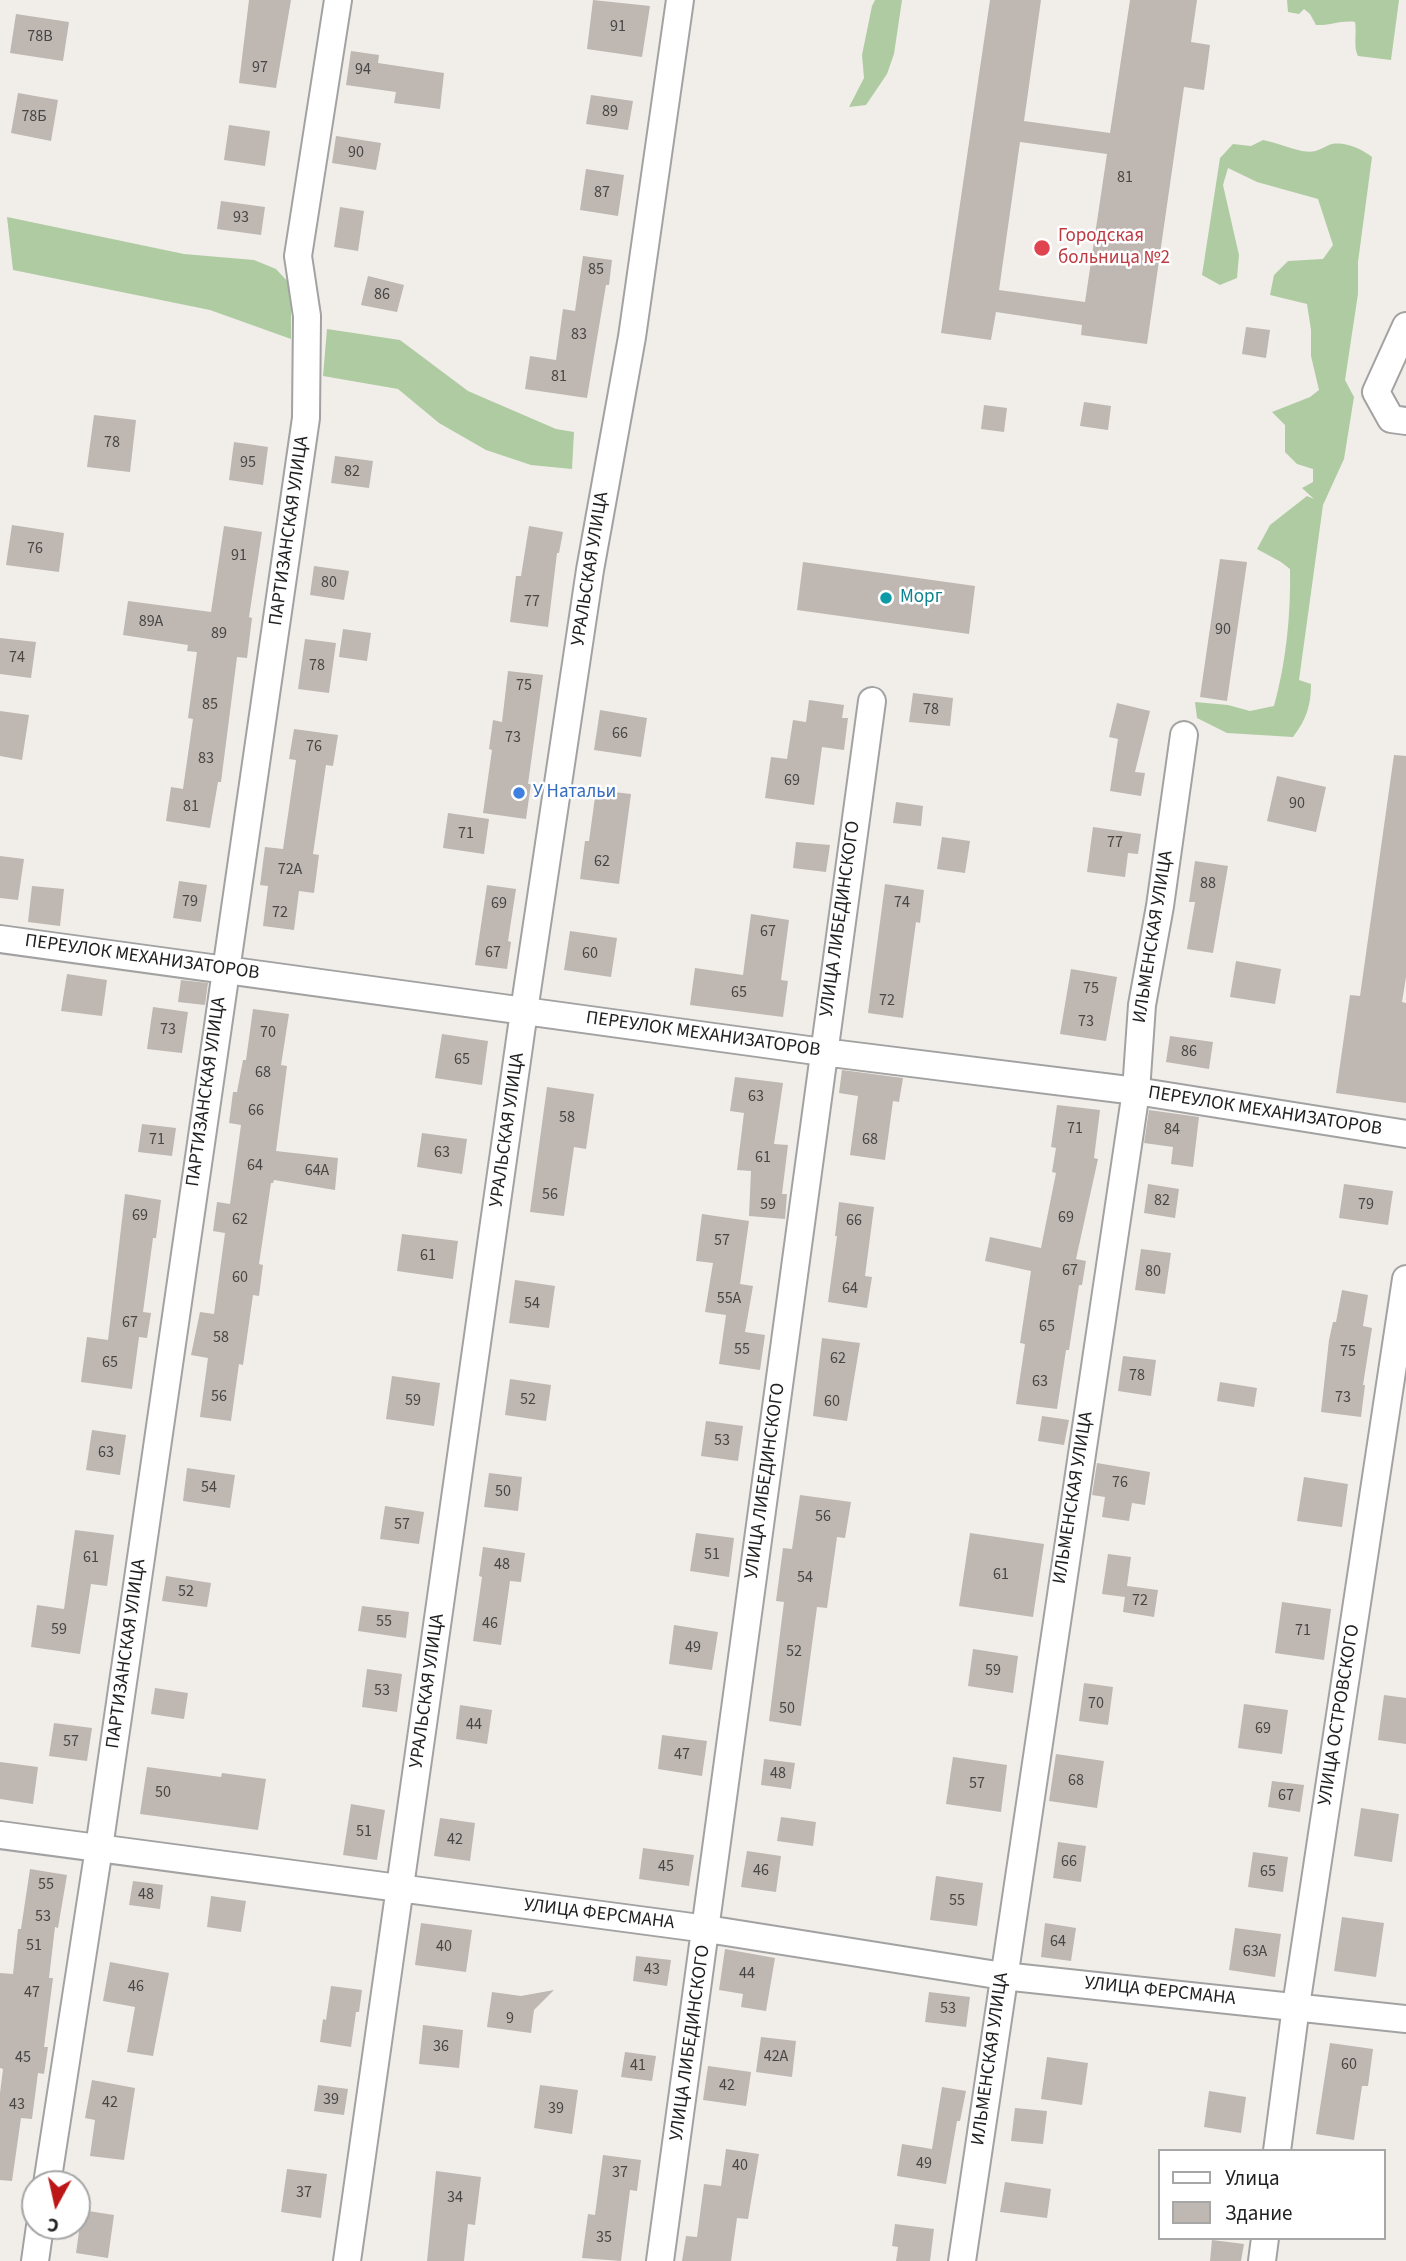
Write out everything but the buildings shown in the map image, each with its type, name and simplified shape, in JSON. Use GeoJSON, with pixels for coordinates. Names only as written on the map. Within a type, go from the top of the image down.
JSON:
{"type":"FeatureCollection","features":[{"type":"Feature","properties":{"kind":"street","name":"ПАРТИЗАНСКАЯ УЛИЦА"},"geometry":{"type":"LineString","coordinates":[[49,2170],[99,1848],[306,418],[307,316],[298,256],[338,0]]}},
{"type":"Feature","properties":{"kind":"street","name":"УРАЛЬСКАЯ УЛИЦА"},"geometry":{"type":"LineString","coordinates":[[346,2261],[524,1010],[590,570],[632,337],[680,0]]}},
{"type":"Feature","properties":{"kind":"street"},"geometry":{"type":"LineString","coordinates":[[1406,326],[1376,393],[1391,419],[1406,421]]}},
{"type":"Feature","properties":{"kind":"street","name":"УЛИЦА ЛИБЕДИНСКОГО"},"geometry":{"type":"LineString","coordinates":[[660,2261],[872,701]]}},
{"type":"Feature","properties":{"kind":"street","name":"ИЛЬМЕНСКАЯ УЛИЦА"},"geometry":{"type":"LineString","coordinates":[[962,2261],[1136,1091],[1142,1005],[1160,906],[1184,735]]}},
{"type":"Feature","properties":{"kind":"street","name":"ПЕРЕУЛОК МЕХАНИЗАТОРОВ"},"geometry":{"type":"LineString","coordinates":[[0,939],[823,1052],[1136,1091],[1406,1134]]}},
{"type":"Feature","properties":{"kind":"street","name":"УЛИЦА ОСТРОВСКОГО"},"geometry":{"type":"LineString","coordinates":[[1277,2149],[1296,2006],[1406,1279]]}},
{"type":"Feature","properties":{"kind":"street","name":"УЛИЦА ФЕРСМАНА"},"geometry":{"type":"LineString","coordinates":[[0,1835],[707,1929],[1003,1976],[1406,2019]]}},
{"type":"Feature","properties":{"kind":"street"},"geometry":{"type":"LineString","coordinates":[[34,2261],[38,2240]]}},
{"type":"Feature","properties":{"kind":"street"},"geometry":{"type":"LineString","coordinates":[[1262,2261],[1265,2240]]}},
{"type":"Feature","properties":{"kind":"green space"},"geometry":{"type":"Polygon","coordinates":[[[875,0],[902,0],[894,54],[887,74],[866,105],[849,107],[864,78],[862,55],[875,0]]]}},
{"type":"Feature","properties":{"kind":"green space"},"geometry":{"type":"Polygon","coordinates":[[[1287,0],[1399,0],[1391,60],[1358,56],[1355,22],[1316,25],[1304,9],[1299,14],[1288,12],[1287,0]]]}},
{"type":"Feature","properties":{"kind":"green space"},"geometry":{"type":"Polygon","coordinates":[[[1263,140],[1307,152],[1329,145],[1346,144],[1372,157],[1358,262],[1358,294],[1345,380],[1354,397],[1344,459],[1323,505],[1299,680],[1311,684],[1310,699],[1304,719],[1293,737],[1227,733],[1197,718],[1195,702],[1228,705],[1250,711],[1274,706],[1287,638],[1290,569],[1257,549],[1270,525],[1307,496],[1314,499],[1302,488],[1313,482],[1313,469],[1297,464],[1285,452],[1285,425],[1272,412],[1310,397],[1319,390],[1311,356],[1307,304],[1270,295],[1274,275],[1288,261],[1323,259],[1333,245],[1318,199],[1257,182],[1228,168],[1223,185],[1239,255],[1237,278],[1220,285],[1202,275],[1220,158],[1233,144],[1251,146],[1263,140]]]}},
{"type":"Feature","properties":{"kind":"green space"},"geometry":{"type":"Polygon","coordinates":[[[7,217],[184,254],[254,260],[276,269],[291,285],[291,339],[210,310],[13,270],[7,217]]]}},
{"type":"Feature","properties":{"kind":"green space"},"geometry":{"type":"Polygon","coordinates":[[[327,329],[400,340],[468,391],[556,429],[574,432],[572,469],[531,465],[486,450],[439,423],[398,389],[323,376],[327,329]]]}},
{"type":"Feature","properties":{"kind":"place","name":"Городская больница №2"},"geometry":{"type":"Point","coordinates":[1042,248]}},
{"type":"Feature","properties":{"kind":"place","name":"Морг"},"geometry":{"type":"Point","coordinates":[886,598]}},
{"type":"Feature","properties":{"kind":"place","name":"У Натальи"},"geometry":{"type":"Point","coordinates":[519,793]}}]}
